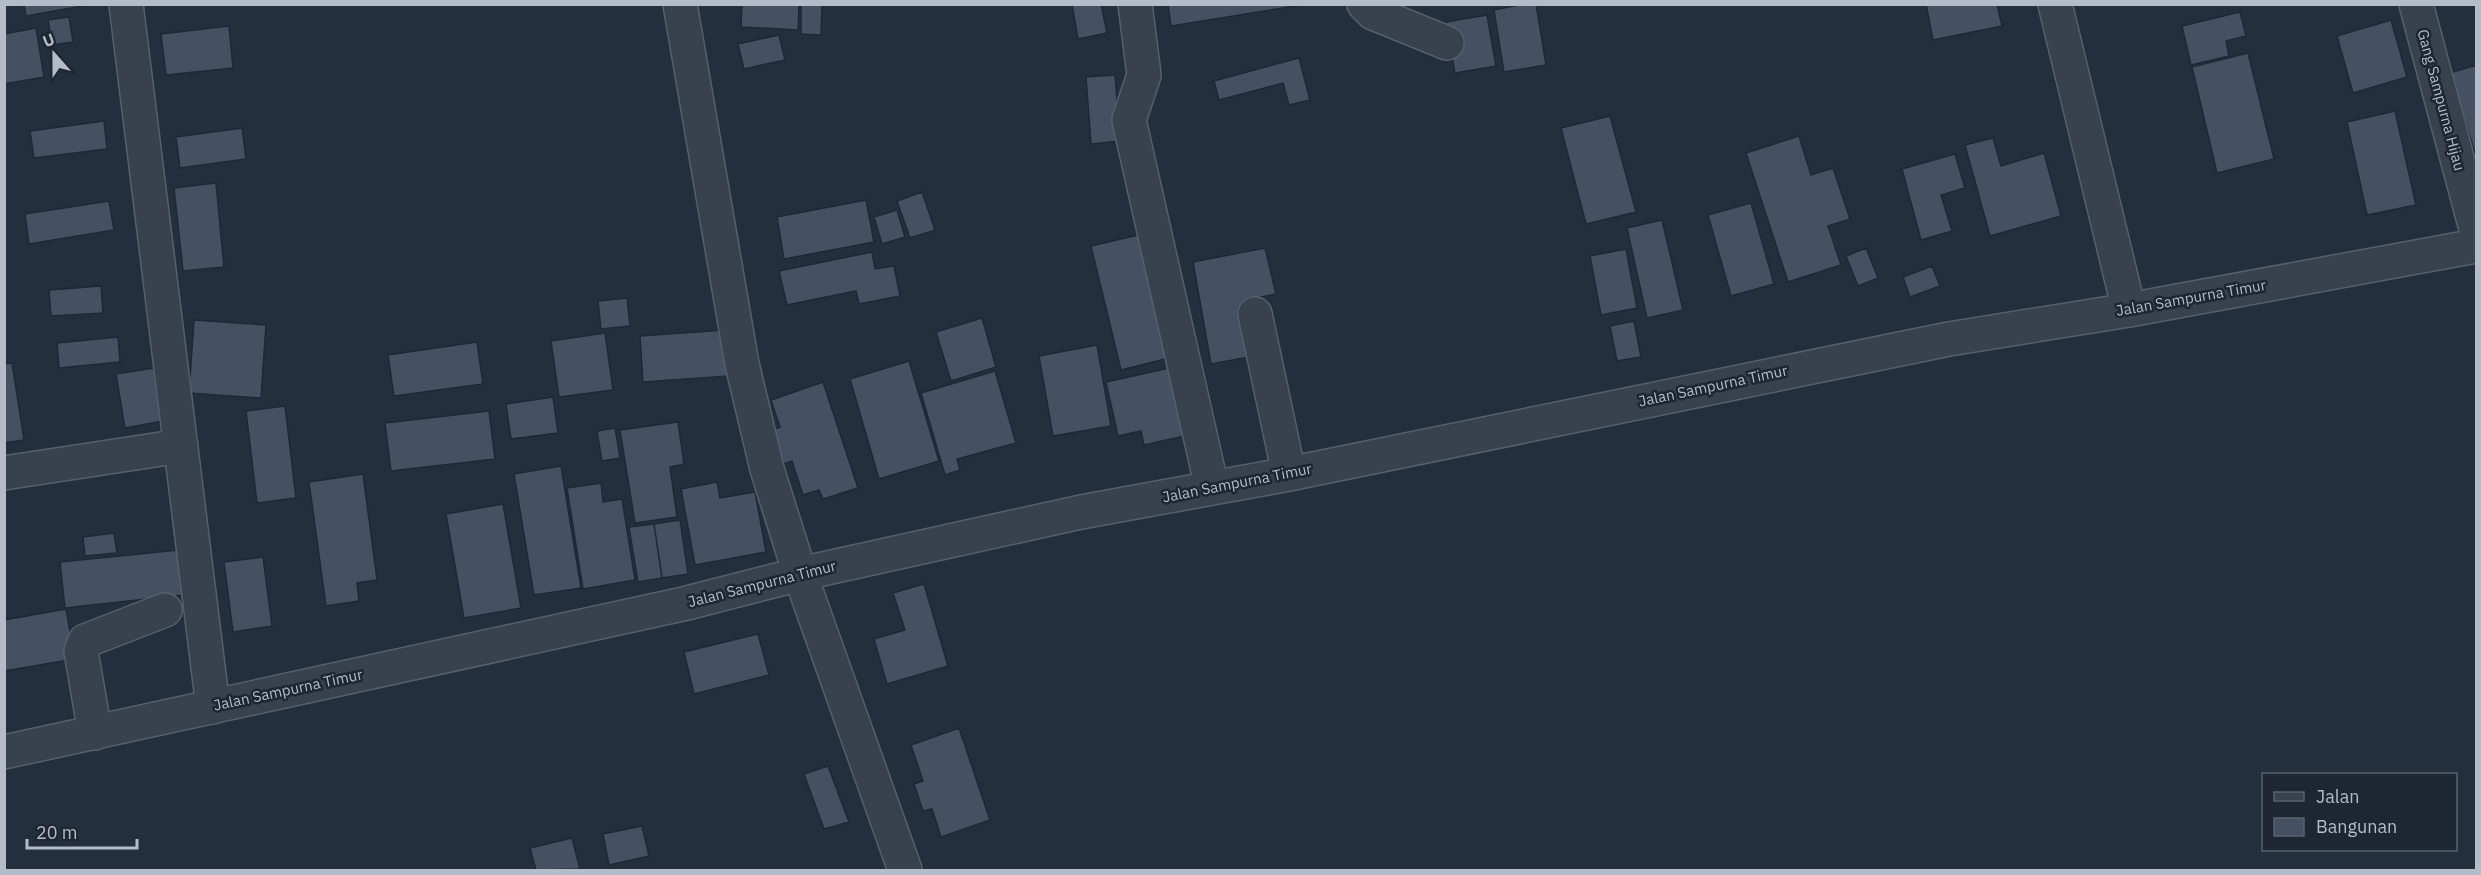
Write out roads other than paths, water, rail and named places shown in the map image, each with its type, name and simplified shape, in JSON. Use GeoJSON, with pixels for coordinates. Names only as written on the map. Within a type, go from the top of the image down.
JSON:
{"type":"FeatureCollection","features":[{"type":"Feature","properties":{"kind":"street"},"geometry":{"type":"LineString","coordinates":[[126,4],[213,707]]}},
{"type":"Feature","properties":{"kind":"street"},"geometry":{"type":"LineString","coordinates":[[680,4],[742,364],[767,469],[800,574],[905,870]]}},
{"type":"Feature","properties":{"kind":"street"},"geometry":{"type":"LineString","coordinates":[[1135,4],[1144,75],[1129,120],[1212,488]]}},
{"type":"Feature","properties":{"kind":"street"},"geometry":{"type":"LineString","coordinates":[[1364,4],[1373,13],[1447,43]]}},
{"type":"Feature","properties":{"kind":"street"},"geometry":{"type":"LineString","coordinates":[[2055,4],[2130,310]]}},
{"type":"Feature","properties":{"kind":"street","name":"Gang Sampurna Hijau"},"geometry":{"type":"LineString","coordinates":[[2415,4],[2476,229]]}},
{"type":"Feature","properties":{"kind":"street","name":"Jalan Sampurna Timur"},"geometry":{"type":"LineString","coordinates":[[4,752],[683,604],[800,574],[1081,512],[1289,474],[1949,339],[2130,310],[2476,246]]}},
{"type":"Feature","properties":{"kind":"street"},"geometry":{"type":"LineString","coordinates":[[1255,314],[1289,474]]}},
{"type":"Feature","properties":{"kind":"street"},"geometry":{"type":"LineString","coordinates":[[4,473],[181,446]]}},
{"type":"Feature","properties":{"kind":"street"},"geometry":{"type":"LineString","coordinates":[[95,733],[81,651],[85,641],[165,610]]}}]}
